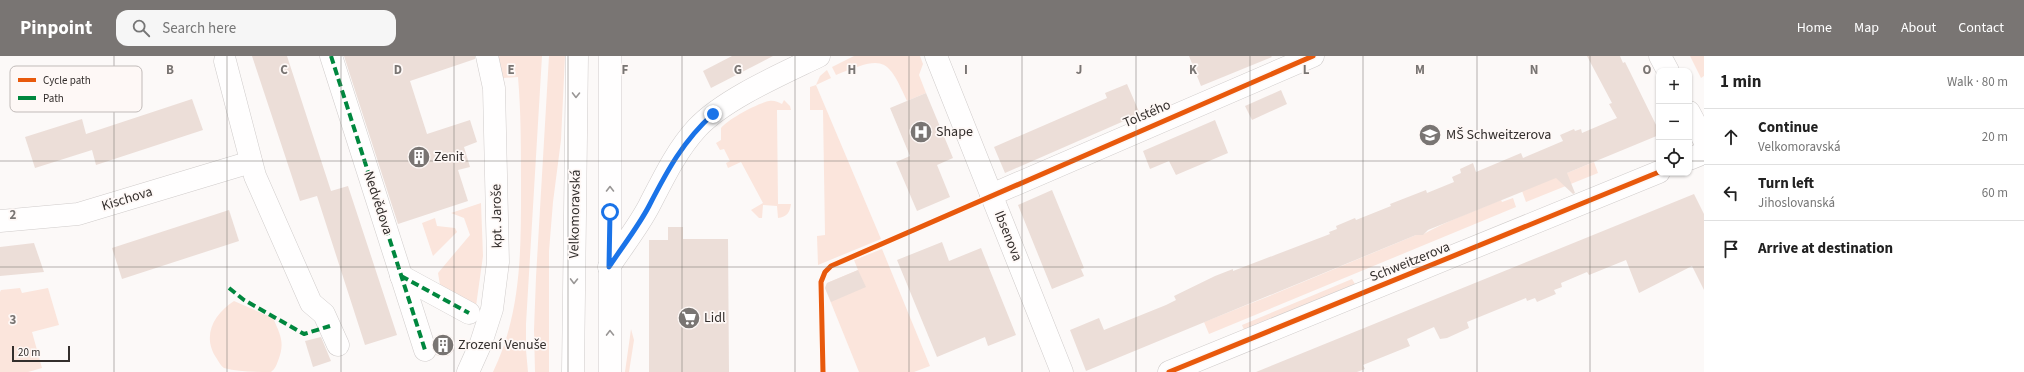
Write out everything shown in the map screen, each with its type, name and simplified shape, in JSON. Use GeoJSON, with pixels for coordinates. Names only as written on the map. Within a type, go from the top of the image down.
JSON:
{"type":"FeatureCollection","features":[{"type":"Feature","properties":{"kind":"street","name":"Nedvědova"},"geometry":{"type":"LineString","coordinates":[[331,56],[425,350]]}},
{"type":"Feature","properties":{"kind":"street","name":"kpt. Jaroše"},"geometry":{"type":"LineString","coordinates":[[468,372],[481,342],[492,309],[498,262],[494,88],[487,56]]}},
{"type":"Feature","properties":{"kind":"street","name":"Velkomoravská"},"geometry":{"type":"LineString","coordinates":[[573,372],[577,56]]}},
{"type":"Feature","properties":{"kind":"street"},"geometry":{"type":"LineString","coordinates":[[610,56],[610,372]]}},
{"type":"Feature","properties":{"kind":"street"},"geometry":{"type":"LineString","coordinates":[[609,267],[649,207],[660,182],[673,161],[698,127],[724,106],[819,56]]}},
{"type":"Feature","properties":{"kind":"street","name":"Ibsenova"},"geometry":{"type":"LineString","coordinates":[[936,56],[1062,372]]}},
{"type":"Feature","properties":{"kind":"street","name":"Tolstého"},"geometry":{"type":"LineString","coordinates":[[991,195],[1313,56]]}},
{"type":"Feature","properties":{"kind":"street"},"geometry":{"type":"LineString","coordinates":[[1660,56],[1666,68]]}},
{"type":"Feature","properties":{"kind":"street"},"geometry":{"type":"LineString","coordinates":[[225,61],[255,176],[311,303],[324,314],[338,345]]}},
{"type":"Feature","properties":{"kind":"street"},"geometry":{"type":"LineString","coordinates":[[1694,111],[1704,140]]}},
{"type":"Feature","properties":{"kind":"street"},"geometry":{"type":"LineString","coordinates":[[1692,158],[1704,153]]}},
{"type":"Feature","properties":{"kind":"street","name":"Kischova"},"geometry":{"type":"LineString","coordinates":[[0,221],[78,214],[251,162]]}},
{"type":"Feature","properties":{"kind":"street","name":"Schweitzerova"},"geometry":{"type":"LineString","coordinates":[[1169,372],[1656,173]]}},
{"type":"Feature","properties":{"kind":"street"},"geometry":{"type":"LineString","coordinates":[[401,276],[469,313]]}},
{"type":"Feature","properties":{"kind":"shaded area"},"geometry":{"type":"Polygon","coordinates":[[[498,56],[542,56],[526,324],[528,372],[493,372],[503,349],[515,303],[521,232],[521,130],[518,77],[503,78],[498,56]]]}},
{"type":"Feature","properties":{"kind":"shaded area"},"geometry":{"type":"Polygon","coordinates":[[[549,56],[565,56],[561,140],[553,202],[549,251],[549,372],[535,372],[534,330],[536,277],[549,56]]]}},
{"type":"Feature","properties":{"kind":"shaded area"},"geometry":{"type":"Polygon","coordinates":[[[854,56],[920,56],[923,64],[919,75],[926,93],[907,101],[894,75],[882,64],[874,63],[864,65],[836,75],[832,67],[854,56]]]}},
{"type":"Feature","properties":{"kind":"shaded area"},"geometry":{"type":"Polygon","coordinates":[[[1690,56],[1704,56],[1704,76],[1701,78],[1690,56]]]}},
{"type":"Feature","properties":{"kind":"shaded area"},"geometry":{"type":"Polygon","coordinates":[[[827,70],[831,78],[816,85],[820,76],[827,70]]]}},
{"type":"Feature","properties":{"kind":"shaded area"},"geometry":{"type":"Polygon","coordinates":[[[816,85],[881,239],[818,265],[817,236],[825,235],[823,110],[810,110],[810,87],[816,85]]]}},
{"type":"Feature","properties":{"kind":"shaded area"},"geometry":{"type":"Polygon","coordinates":[[[784,100],[790,106],[791,110],[777,110],[778,204],[791,204],[791,207],[786,215],[778,218],[777,206],[763,205],[762,218],[759,218],[751,210],[763,203],[741,162],[728,168],[726,163],[730,161],[724,149],[720,150],[716,143],[721,140],[721,128],[736,116],[764,102],[773,101],[782,104],[784,100]]]}},
{"type":"Feature","properties":{"kind":"shaded area"},"geometry":{"type":"Polygon","coordinates":[[[1594,162],[1598,173],[1526,202],[1522,191],[1594,162]]]}},
{"type":"Feature","properties":{"kind":"shaded area"},"geometry":{"type":"Polygon","coordinates":[[[1513,198],[1516,207],[1209,334],[1204,322],[1416,235],[1422,235],[1470,212],[1501,200],[1502,202],[1513,198]]]}},
{"type":"Feature","properties":{"kind":"shaded area"},"geometry":{"type":"Polygon","coordinates":[[[481,203],[483,256],[476,306],[441,291],[438,273],[470,235],[464,218],[451,213],[481,203]]]}},
{"type":"Feature","properties":{"kind":"shaded area"},"geometry":{"type":"Polygon","coordinates":[[[435,218],[437,226],[455,228],[457,232],[433,256],[422,223],[435,218]]]}},
{"type":"Feature","properties":{"kind":"shaded area"},"geometry":{"type":"Polygon","coordinates":[[[882,249],[930,366],[914,372],[859,372],[825,288],[827,283],[858,270],[854,260],[882,249]]]}},
{"type":"Feature","properties":{"kind":"shaded area"},"geometry":{"type":"Polygon","coordinates":[[[1352,279],[1355,284],[1244,330],[1242,325],[1352,279]]]}},
{"type":"Feature","properties":{"kind":"shaded area"},"geometry":{"type":"Polygon","coordinates":[[[20,288],[22,293],[48,288],[59,325],[32,332],[42,368],[28,372],[0,372],[0,292],[1,290],[20,288]]]}},
{"type":"Feature","properties":{"kind":"shaded area"},"geometry":{"type":"Polygon","coordinates":[[[234,301],[273,318],[282,344],[278,361],[271,372],[241,371],[224,368],[212,350],[210,334],[212,326],[221,312],[234,301]]]}},
{"type":"Feature","properties":{"kind":"shaded area"},"geometry":{"type":"Polygon","coordinates":[[[631,329],[634,340],[629,372],[625,372],[631,329]]]}},
{"type":"Feature","properties":{"kind":"building"},"geometry":{"type":"Polygon","coordinates":[[[252,56],[287,56],[331,191],[348,186],[397,335],[365,345],[317,196],[300,201],[252,56]]]}},
{"type":"Feature","properties":{"kind":"building","name":"Zenit"},"geometry":{"type":"Polygon","coordinates":[[[344,56],[475,56],[475,59],[410,81],[427,134],[470,120],[477,142],[464,147],[470,167],[458,170],[468,201],[398,224],[344,56]]]}},
{"type":"Feature","properties":{"kind":"building"},"geometry":{"type":"Polygon","coordinates":[[[732,56],[773,56],[711,88],[703,71],[732,56]]]}},
{"type":"Feature","properties":{"kind":"building"},"geometry":{"type":"Polygon","coordinates":[[[1189,56],[1271,56],[1272,57],[1201,86],[1189,56]]]}},
{"type":"Feature","properties":{"kind":"building"},"geometry":{"type":"Polygon","coordinates":[[[1587,56],[1620,56],[1623,63],[1625,62],[1656,125],[1656,136],[1567,173],[1575,193],[1573,194],[1556,178],[1428,230],[1423,235],[1416,235],[1086,371],[1070,330],[1099,318],[1104,330],[1166,305],[1176,300],[1174,296],[1215,276],[1233,269],[1233,271],[1330,234],[1329,232],[1337,229],[1336,226],[1355,218],[1356,220],[1391,206],[1390,204],[1426,190],[1427,193],[1454,182],[1452,177],[1461,173],[1460,169],[1473,163],[1476,172],[1521,153],[1523,158],[1563,141],[1560,135],[1574,129],[1575,131],[1581,129],[1582,133],[1617,118],[1609,104],[1612,103],[1587,56]]]}},
{"type":"Feature","properties":{"kind":"building"},"geometry":{"type":"Polygon","coordinates":[[[1127,84],[1140,114],[1005,173],[994,147],[1107,98],[1105,93],[1127,84]]]}},
{"type":"Feature","properties":{"kind":"building"},"geometry":{"type":"Polygon","coordinates":[[[1281,90],[1287,104],[1252,120],[1245,106],[1281,90]]]}},
{"type":"Feature","properties":{"kind":"building"},"geometry":{"type":"Polygon","coordinates":[[[926,93],[953,158],[937,165],[950,197],[917,211],[896,162],[910,156],[890,108],[926,93]]]}},
{"type":"Feature","properties":{"kind":"building"},"geometry":{"type":"Polygon","coordinates":[[[192,99],[203,130],[96,165],[92,150],[35,168],[25,137],[82,119],[86,134],[192,99]]]}},
{"type":"Feature","properties":{"kind":"building"},"geometry":{"type":"Polygon","coordinates":[[[1215,120],[1228,153],[1176,175],[1169,161],[1150,169],[1143,151],[1215,120]]]}},
{"type":"Feature","properties":{"kind":"building"},"geometry":{"type":"Polygon","coordinates":[[[1052,190],[1084,268],[1081,269],[1084,276],[1052,289],[1018,205],[1052,190]]]}},
{"type":"Feature","properties":{"kind":"building"},"geometry":{"type":"Polygon","coordinates":[[[1694,194],[1704,214],[1704,290],[1692,266],[1639,293],[1626,260],[1589,275],[1587,272],[1561,283],[1562,287],[1554,290],[1556,294],[1537,302],[1535,298],[1527,301],[1526,298],[1467,322],[1469,328],[1447,338],[1440,339],[1434,327],[1407,339],[1410,346],[1363,365],[1365,369],[1357,372],[1256,372],[1694,194]]]}},
{"type":"Feature","properties":{"kind":"building"},"geometry":{"type":"Polygon","coordinates":[[[229,210],[239,241],[122,279],[112,248],[229,210]]]}},
{"type":"Feature","properties":{"kind":"building","name":"Lidl"},"geometry":{"type":"Polygon","coordinates":[[[668,227],[683,227],[683,239],[728,239],[729,372],[649,372],[649,240],[668,240],[668,227]]]}},
{"type":"Feature","properties":{"kind":"building"},"geometry":{"type":"Polygon","coordinates":[[[942,242],[949,261],[981,248],[1016,335],[988,346],[985,337],[937,357],[897,260],[942,242]]]}},
{"type":"Feature","properties":{"kind":"building"},"geometry":{"type":"Polygon","coordinates":[[[34,243],[44,272],[0,276],[0,247],[34,243]]]}},
{"type":"Feature","properties":{"kind":"building"},"geometry":{"type":"Polygon","coordinates":[[[858,270],[866,287],[831,302],[825,288],[827,283],[858,270]]]}},
{"type":"Feature","properties":{"kind":"building","name":"Zrození Venuše"},"geometry":{"type":"Polygon","coordinates":[[[440,334],[449,336],[454,342],[454,350],[448,356],[436,355],[437,347],[434,338],[440,334]]]}},
{"type":"Feature","properties":{"kind":"building"},"geometry":{"type":"Polygon","coordinates":[[[321,337],[331,361],[313,367],[305,341],[321,337]]]}},
{"type":"Feature","properties":{"kind":"marked path"},"geometry":{"type":"LineString","coordinates":[[331,56],[425,350]]}},
{"type":"Feature","properties":{"kind":"marked path"},"geometry":{"type":"LineString","coordinates":[[401,276],[469,313]]}},
{"type":"Feature","properties":{"kind":"marked path"},"geometry":{"type":"LineString","coordinates":[[229,288],[244,300],[304,334],[330,326]]}},
{"type":"Feature","properties":{"kind":"cycle path"},"geometry":{"type":"LineString","coordinates":[[823,372],[821,282],[825,272],[831,266],[1313,56]]}},
{"type":"Feature","properties":{"kind":"cycle path"},"geometry":{"type":"LineString","coordinates":[[1169,372],[1656,173]]}},
{"type":"Feature","properties":{"kind":"place","name":"Shape"},"geometry":{"type":"Point","coordinates":[921,132]}},
{"type":"Feature","properties":{"kind":"place","name":"MŠ Schweitzerova"},"geometry":{"type":"Point","coordinates":[1430,135]}},
{"type":"Feature","properties":{"kind":"place","name":"Zenit"},"geometry":{"type":"Point","coordinates":[419,157]}},
{"type":"Feature","properties":{"kind":"place","name":"Lidl"},"geometry":{"type":"Point","coordinates":[689,318]}},
{"type":"Feature","properties":{"kind":"place","name":"Zrození Venuše"},"geometry":{"type":"Point","coordinates":[443,345]}},
{"type":"Feature","properties":{"kind":"route"},"geometry":{"type":"LineString","coordinates":[[610,212],[609,267],[649,207],[660,182],[673,161],[696,129],[713,114]]}}]}
